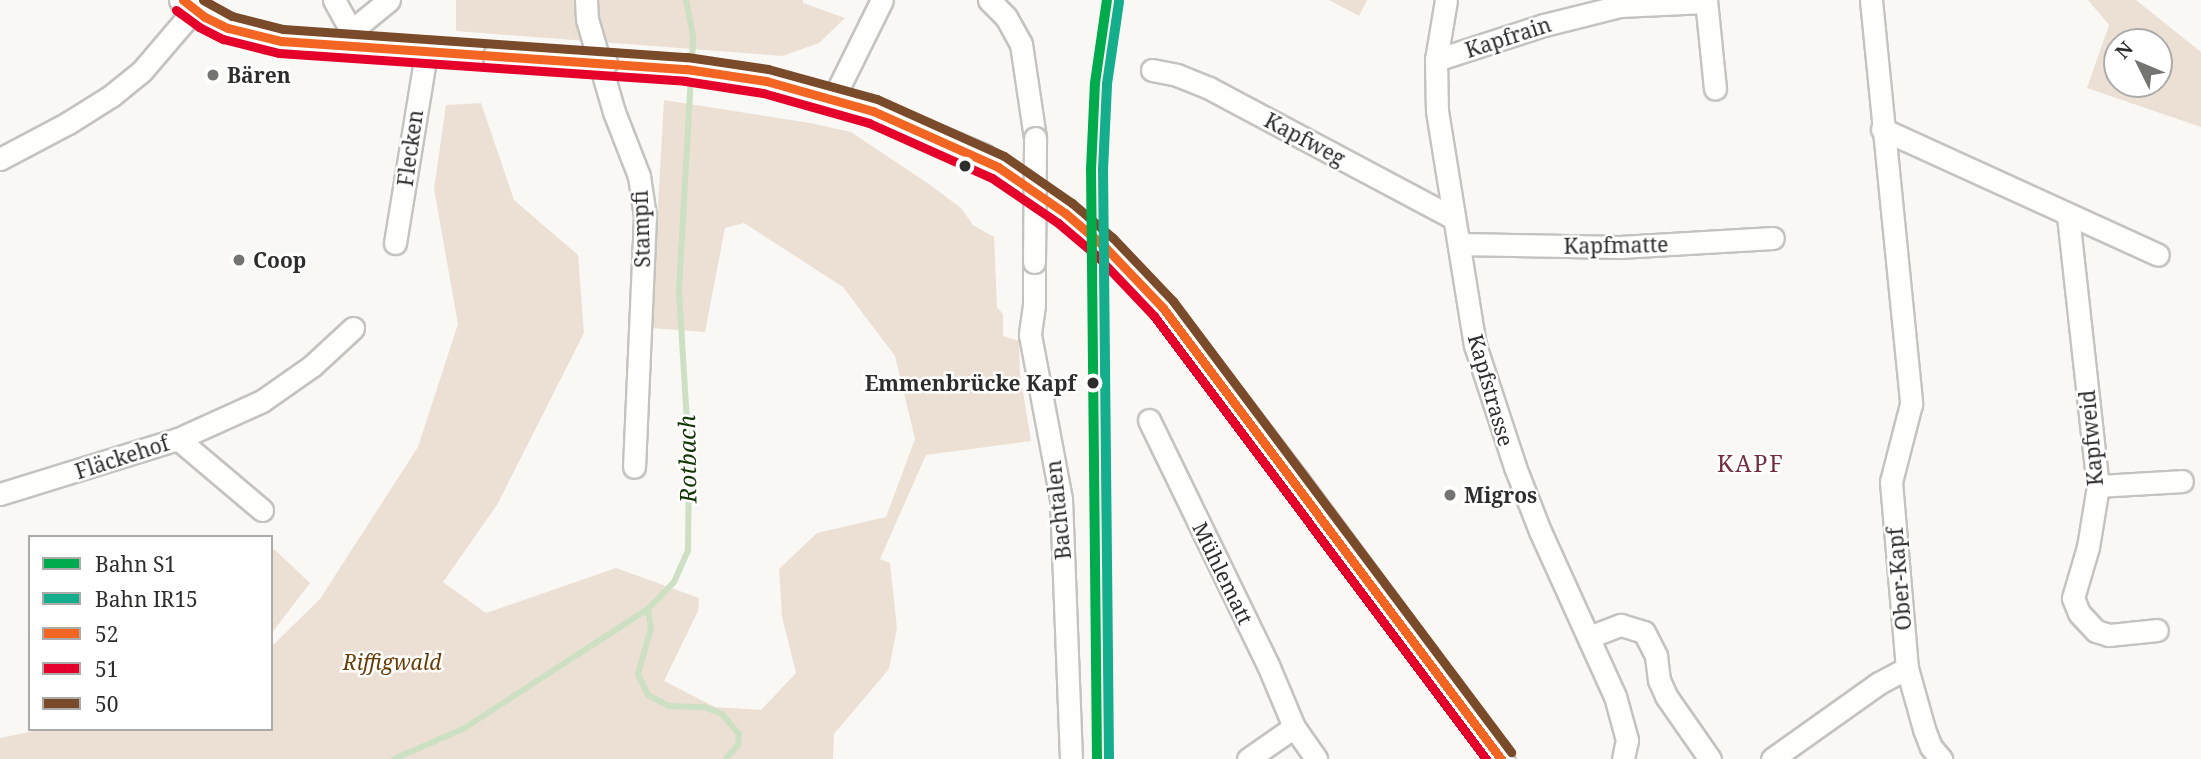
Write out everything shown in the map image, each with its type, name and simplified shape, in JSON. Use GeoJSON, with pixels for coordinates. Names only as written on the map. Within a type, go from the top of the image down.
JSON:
{"type":"FeatureCollection","features":[{"type":"Feature","properties":{"kind":"main road"},"geometry":{"type":"LineString","coordinates":[[188,5],[220,25],[281,41],[349,38],[437,54],[686,69],[766,81],[873,111],[983,159],[1040,194],[1105,247],[1149,292],[1201,357],[1501,759]]}},
{"type":"Feature","properties":{"kind":"street"},"geometry":{"type":"LineString","coordinates":[[334,0],[349,38],[389,0]]}},
{"type":"Feature","properties":{"kind":"street","name":"Stampfi"},"geometry":{"type":"LineString","coordinates":[[586,0],[587,19],[614,112],[639,176],[645,216],[634,467]]}},
{"type":"Feature","properties":{"kind":"street"},"geometry":{"type":"LineString","coordinates":[[833,99],[882,0]]}},
{"type":"Feature","properties":{"kind":"street","name":"Bachtalen"},"geometry":{"type":"LineString","coordinates":[[989,0],[1006,17],[1021,44],[1035,138],[1034,305],[1030,335],[1060,497],[1071,759]]}},
{"type":"Feature","properties":{"kind":"street","name":"Kapfstrasse"},"geometry":{"type":"LineString","coordinates":[[1446,0],[1436,60],[1437,111],[1475,345],[1540,531],[1615,696],[1627,740],[1623,759]]}},
{"type":"Feature","properties":{"kind":"street"},"geometry":{"type":"LineString","coordinates":[[1871,0],[1882,129],[2158,255]]}},
{"type":"Feature","properties":{"kind":"street","name":"Kapfrain"},"geometry":{"type":"LineString","coordinates":[[1436,60],[1544,25],[1620,6],[1706,1],[1715,89]]}},
{"type":"Feature","properties":{"kind":"street"},"geometry":{"type":"LineString","coordinates":[[0,159],[111,96],[141,72],[188,5]]}},
{"type":"Feature","properties":{"kind":"street","name":"Flecken"},"geometry":{"type":"LineString","coordinates":[[395,243],[437,54]]}},
{"type":"Feature","properties":{"kind":"street","name":"Kapfweg"},"geometry":{"type":"LineString","coordinates":[[1152,70],[1177,75],[1209,88],[1454,218]]}},
{"type":"Feature","properties":{"kind":"street","name":"Ober-Kapf"},"geometry":{"type":"LineString","coordinates":[[1882,129],[1912,404],[1891,490],[1907,668],[1924,729],[1931,747],[1941,759]]}},
{"type":"Feature","properties":{"kind":"street","name":"Kapfweid"},"geometry":{"type":"LineString","coordinates":[[2068,216],[2098,486],[2088,547],[2073,598],[2079,613],[2096,631],[2109,635],[2157,630]]}},
{"type":"Feature","properties":{"kind":"street","name":"Kapfmatte"},"geometry":{"type":"LineString","coordinates":[[1460,244],[1620,247],[1773,238]]}},
{"type":"Feature","properties":{"kind":"street"},"geometry":{"type":"LineString","coordinates":[[178,439],[262,401],[312,366],[353,328]]}},
{"type":"Feature","properties":{"kind":"street","name":"Mühlematt"},"geometry":{"type":"LineString","coordinates":[[1149,420],[1268,665],[1294,727],[1317,759]]}},
{"type":"Feature","properties":{"kind":"street","name":"Fläckehof"},"geometry":{"type":"LineString","coordinates":[[0,494],[178,439],[262,510]]}},
{"type":"Feature","properties":{"kind":"street"},"geometry":{"type":"LineString","coordinates":[[2098,486],[2182,481]]}},
{"type":"Feature","properties":{"kind":"street"},"geometry":{"type":"LineString","coordinates":[[1589,637],[1621,625],[1644,632],[1650,640],[1659,680],[1666,696],[1710,759]]}},
{"type":"Feature","properties":{"kind":"street"},"geometry":{"type":"LineString","coordinates":[[1772,759],[1878,683],[1907,668]]}},
{"type":"Feature","properties":{"kind":"street"},"geometry":{"type":"LineString","coordinates":[[1248,759],[1294,727]]}},
{"type":"Feature","properties":{"kind":"green space"},"geometry":{"type":"Polygon","coordinates":[[[456,0],[803,0],[803,3],[845,18],[819,43],[783,56],[456,31],[456,0]]]}},
{"type":"Feature","properties":{"kind":"green space"},"geometry":{"type":"Polygon","coordinates":[[[1329,0],[1367,0],[1359,16],[1329,0]]]}},
{"type":"Feature","properties":{"kind":"green space"},"geometry":{"type":"Polygon","coordinates":[[[2088,0],[2136,0],[2171,28],[2108,28],[2109,25],[2088,0]]]}},
{"type":"Feature","properties":{"kind":"green space"},"geometry":{"type":"Polygon","coordinates":[[[2173,30],[2201,52],[2201,127],[2116,98],[2173,98],[2173,30]]]}},
{"type":"Feature","properties":{"kind":"green space"},"geometry":{"type":"Polygon","coordinates":[[[2103,42],[2103,93],[2087,88],[2103,42]]]}},
{"type":"Feature","properties":{"kind":"green space","name":"Riffigwald"},"geometry":{"type":"Polygon","coordinates":[[[664,100],[851,132],[929,184],[961,208],[973,225],[994,237],[997,307],[1003,314],[1003,336],[1019,341],[1020,374],[1031,441],[926,455],[880,559],[890,563],[897,628],[889,669],[834,734],[833,759],[0,759],[0,738],[34,731],[273,731],[273,645],[320,599],[418,447],[458,324],[434,189],[446,105],[481,103],[514,200],[578,255],[584,333],[497,505],[443,582],[486,613],[616,568],[699,598],[698,611],[664,681],[715,707],[761,710],[796,673],[782,617],[779,569],[817,533],[886,517],[915,439],[895,356],[843,287],[744,223],[725,228],[705,332],[651,328],[664,100]]]}},
{"type":"Feature","properties":{"kind":"green space"},"geometry":{"type":"Polygon","coordinates":[[[273,550],[310,583],[273,631],[273,550]]]}},
{"type":"Feature","properties":{"kind":"waterway","name":"Rotbach"},"geometry":{"type":"LineString","coordinates":[[686,0],[693,37],[692,63]]}},
{"type":"Feature","properties":{"kind":"waterway","name":"Rotbach"},"geometry":{"type":"LineString","coordinates":[[394,759],[463,729],[648,609],[674,582],[688,550],[689,455],[679,290],[691,78]]}},
{"type":"Feature","properties":{"kind":"waterway"},"geometry":{"type":"LineString","coordinates":[[648,609],[651,628],[638,674],[648,695],[669,706],[704,707],[722,714],[739,734],[738,745],[726,759]]}},
{"type":"Feature","properties":{"kind":"rail line","name":"S1"},"geometry":{"type":"LineString","coordinates":[[1097,759],[1091,170],[1095,83],[1107,0]]}},
{"type":"Feature","properties":{"kind":"rail line","name":"IR15"},"geometry":{"type":"LineString","coordinates":[[1109,759],[1103,170],[1107,84],[1119,2]]}},
{"type":"Feature","properties":{"kind":"transit line","name":"52"},"geometry":{"type":"LineString","coordinates":[[183,0],[205,17],[228,28],[281,41],[686,69],[766,81],[873,111],[998,167],[1065,213],[1105,247],[1163,308],[1501,759]]}},
{"type":"Feature","properties":{"kind":"transit line","name":"50"},"geometry":{"type":"LineString","coordinates":[[203,0],[232,16],[283,29],[687,57],[768,69],[877,99],[1004,156],[1072,203],[1113,238],[1173,301],[1511,752]]}},
{"type":"Feature","properties":{"kind":"transit line","name":"51"},"geometry":{"type":"LineString","coordinates":[[176,10],[199,27],[223,39],[279,53],[685,81],[763,93],[869,123],[992,178],[1058,223],[1097,256],[1154,316],[1486,759]]}},
{"type":"Feature","properties":{"kind":"place","name":"Bären"},"geometry":{"type":"Point","coordinates":[213,75]}},
{"type":"Feature","properties":{"kind":"place","name":"Coop"},"geometry":{"type":"Point","coordinates":[239,260]}},
{"type":"Feature","properties":{"kind":"place","name":"Emmenbrücke Kapf"},"geometry":{"type":"Point","coordinates":[1093,383]}},
{"type":"Feature","properties":{"kind":"place","name":"Migros"},"geometry":{"type":"Point","coordinates":[1450,495]}},
{"type":"Feature","properties":{"kind":"district","name":"KAPF"},"geometry":{"type":"Point","coordinates":[1751,463]}}]}
